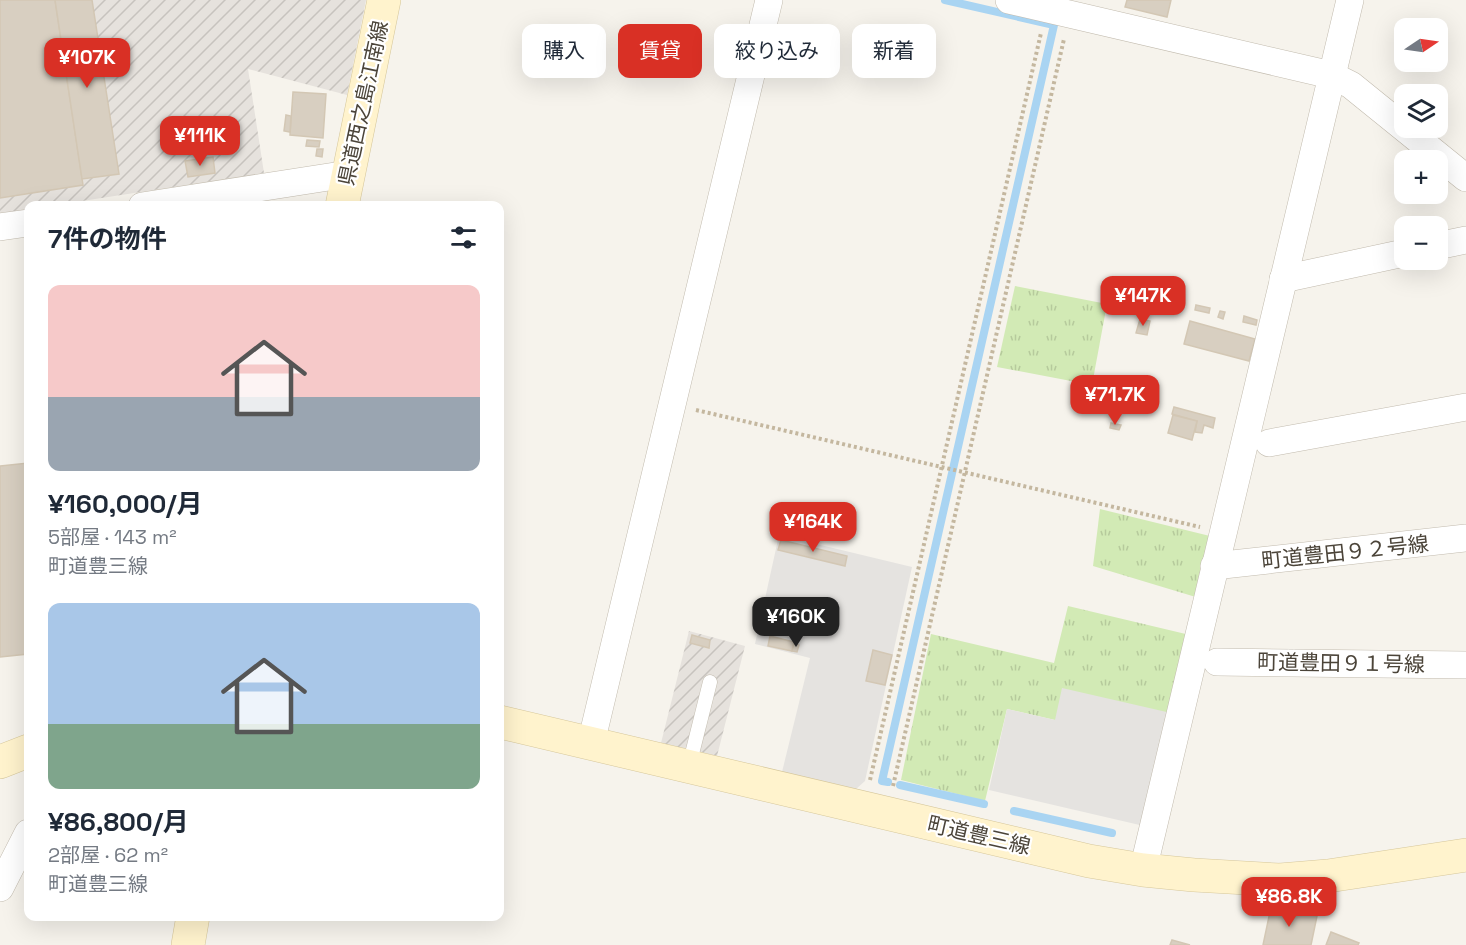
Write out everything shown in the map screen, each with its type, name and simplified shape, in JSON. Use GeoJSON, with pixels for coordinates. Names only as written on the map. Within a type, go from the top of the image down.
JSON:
{"type":"FeatureCollection","features":[{"type":"Feature","properties":{"kind":"street","name":"県道西之島江南線"},"geometry":{"type":"LineString","coordinates":[[343,201],[384,0]]}},
{"type":"Feature","properties":{"kind":"street"},"geometry":{"type":"LineString","coordinates":[[591,743],[769,0]]}},
{"type":"Feature","properties":{"kind":"street"},"geometry":{"type":"LineString","coordinates":[[1009,0],[1336,77],[1351,84],[1466,178]]}},
{"type":"Feature","properties":{"kind":"street"},"geometry":{"type":"LineString","coordinates":[[1143,870],[1172,745],[1219,566],[1222,532],[1290,270],[1336,77],[1350,0]]}},
{"type":"Feature","properties":{"kind":"street"},"geometry":{"type":"LineString","coordinates":[[174,201],[348,174]]}},
{"type":"Feature","properties":{"kind":"street"},"geometry":{"type":"LineString","coordinates":[[0,227],[24,224]]}},
{"type":"Feature","properties":{"kind":"street"},"geometry":{"type":"LineString","coordinates":[[1448,230],[1466,226]]}},
{"type":"Feature","properties":{"kind":"street"},"geometry":{"type":"LineString","coordinates":[[1448,244],[1466,240]]}},
{"type":"Feature","properties":{"kind":"street"},"geometry":{"type":"LineString","coordinates":[[1290,270],[1394,242]]}},
{"type":"Feature","properties":{"kind":"street"},"geometry":{"type":"LineString","coordinates":[[1290,270],[1394,254]]}},
{"type":"Feature","properties":{"kind":"street"},"geometry":{"type":"LineString","coordinates":[[1269,443],[1466,407]]}},
{"type":"Feature","properties":{"kind":"street","name":"町道豊田９２号線"},"geometry":{"type":"LineString","coordinates":[[1219,566],[1466,538]]}},
{"type":"Feature","properties":{"kind":"street","name":"町道豊田９１号線"},"geometry":{"type":"LineString","coordinates":[[1217,662],[1466,665]]}},
{"type":"Feature","properties":{"kind":"street","name":"町道豊三線"},"geometry":{"type":"LineString","coordinates":[[504,723],[1089,861],[1143,870],[1280,880],[1328,876],[1466,855]]}},
{"type":"Feature","properties":{"kind":"street"},"geometry":{"type":"LineString","coordinates":[[0,762],[24,753]]}},
{"type":"Feature","properties":{"kind":"street"},"geometry":{"type":"LineString","coordinates":[[0,888],[24,841]]}},
{"type":"Feature","properties":{"kind":"street"},"geometry":{"type":"LineString","coordinates":[[188,945],[192,921]]}},
{"type":"Feature","properties":{"kind":"lane"},"geometry":{"type":"LineString","coordinates":[[689,766],[710,682]]}},
{"type":"Feature","properties":{"kind":"path"},"geometry":{"type":"LineString","coordinates":[[875,810],[964,472],[1069,14]]}},
{"type":"Feature","properties":{"kind":"path"},"geometry":{"type":"LineString","coordinates":[[875,810],[944,468],[1042,28]]}},
{"type":"Feature","properties":{"kind":"path"},"geometry":{"type":"LineString","coordinates":[[672,405],[1222,532]]}},
{"type":"Feature","properties":{"kind":"shaded area"},"geometry":{"type":"Polygon","coordinates":[[[0,0],[366,0],[347,95],[248,69],[264,173],[82,201],[24,201],[24,211],[0,214],[0,0]]]}},
{"type":"Feature","properties":{"kind":"shaded area"},"geometry":{"type":"Polygon","coordinates":[[[779,535],[912,567],[865,781],[855,790],[782,772],[810,658],[755,644],[779,535]]]}},
{"type":"Feature","properties":{"kind":"shaded area"},"geometry":{"type":"Polygon","coordinates":[[[689,631],[745,646],[717,756],[661,743],[689,631]]]}},
{"type":"Feature","properties":{"kind":"shaded area"},"geometry":{"type":"Polygon","coordinates":[[[1062,688],[1171,713],[1144,826],[989,790],[1007,709],[1055,720],[1062,688]]]}},
{"type":"Feature","properties":{"kind":"green space"},"geometry":{"type":"Polygon","coordinates":[[[1015,286],[1107,304],[1092,385],[997,367],[1015,286]]]}},
{"type":"Feature","properties":{"kind":"green space"},"geometry":{"type":"Polygon","coordinates":[[[1100,509],[1214,537],[1199,598],[1093,566],[1100,509]]]}},
{"type":"Feature","properties":{"kind":"green space"},"geometry":{"type":"Polygon","coordinates":[[[1068,606],[1190,635],[1171,713],[1055,720],[1007,709],[985,801],[901,780],[931,634],[1054,663],[1068,606]]]}},
{"type":"Feature","properties":{"kind":"building"},"geometry":{"type":"Polygon","coordinates":[[[0,0],[55,0],[83,185],[0,198],[0,0]]]}},
{"type":"Feature","properties":{"kind":"building"},"geometry":{"type":"Polygon","coordinates":[[[55,0],[92,0],[119,174],[82,179],[55,0]]]}},
{"type":"Feature","properties":{"kind":"building"},"geometry":{"type":"Polygon","coordinates":[[[1127,0],[1171,0],[1167,17],[1125,7],[1127,0]]]}},
{"type":"Feature","properties":{"kind":"building"},"geometry":{"type":"Polygon","coordinates":[[[293,92],[326,94],[323,138],[290,135],[293,92]]]}},
{"type":"Feature","properties":{"kind":"building"},"geometry":{"type":"Polygon","coordinates":[[[286,115],[291,116],[290,132],[284,131],[286,115]]]}},
{"type":"Feature","properties":{"kind":"building"},"geometry":{"type":"Polygon","coordinates":[[[307,140],[320,141],[319,147],[306,146],[307,140]]]}},
{"type":"Feature","properties":{"kind":"building"},"geometry":{"type":"Polygon","coordinates":[[[317,149],[323,149],[322,157],[316,156],[317,149]]]}},
{"type":"Feature","properties":{"kind":"building"},"geometry":{"type":"Polygon","coordinates":[[[213,157],[215,173],[188,177],[185,161],[213,157]]]}},
{"type":"Feature","properties":{"kind":"building"},"geometry":{"type":"Polygon","coordinates":[[[1157,294],[1171,297],[1168,307],[1155,303],[1157,294]]]}},
{"type":"Feature","properties":{"kind":"building"},"geometry":{"type":"Polygon","coordinates":[[[1196,305],[1210,308],[1209,313],[1195,310],[1196,305]]]}},
{"type":"Feature","properties":{"kind":"building"},"geometry":{"type":"Polygon","coordinates":[[[1220,311],[1225,312],[1223,319],[1218,317],[1220,311]]]}},
{"type":"Feature","properties":{"kind":"building"},"geometry":{"type":"Polygon","coordinates":[[[1244,316],[1257,320],[1256,325],[1243,322],[1244,316]]]}},
{"type":"Feature","properties":{"kind":"building"},"geometry":{"type":"Polygon","coordinates":[[[1140,319],[1150,321],[1147,335],[1136,333],[1140,319]]]}},
{"type":"Feature","properties":{"kind":"building"},"geometry":{"type":"Polygon","coordinates":[[[1190,321],[1255,339],[1249,361],[1184,344],[1190,321]]]}},
{"type":"Feature","properties":{"kind":"building"},"geometry":{"type":"Polygon","coordinates":[[[1174,407],[1215,418],[1213,428],[1204,425],[1202,433],[1195,432],[1197,421],[1172,414],[1174,407]]]}},
{"type":"Feature","properties":{"kind":"building"},"geometry":{"type":"Polygon","coordinates":[[[1173,415],[1197,421],[1192,440],[1168,433],[1173,415]]]}},
{"type":"Feature","properties":{"kind":"building"},"geometry":{"type":"Polygon","coordinates":[[[1111,423],[1121,425],[1119,430],[1110,428],[1111,423]]]}},
{"type":"Feature","properties":{"kind":"building"},"geometry":{"type":"Polygon","coordinates":[[[24,463],[24,654],[0,657],[0,466],[24,463]]]}},
{"type":"Feature","properties":{"kind":"building"},"geometry":{"type":"Polygon","coordinates":[[[781,540],[847,556],[845,566],[778,550],[781,540]]]}},
{"type":"Feature","properties":{"kind":"building"},"geometry":{"type":"Polygon","coordinates":[[[765,607],[772,608],[769,620],[763,618],[765,607]]]}},
{"type":"Feature","properties":{"kind":"building"},"geometry":{"type":"Polygon","coordinates":[[[692,635],[710,640],[709,648],[690,643],[692,635]]]}},
{"type":"Feature","properties":{"kind":"building"},"geometry":{"type":"Polygon","coordinates":[[[770,636],[794,642],[792,651],[768,646],[770,636]]]}},
{"type":"Feature","properties":{"kind":"building"},"geometry":{"type":"Polygon","coordinates":[[[794,644],[799,645],[797,652],[792,651],[794,644]]]}},
{"type":"Feature","properties":{"kind":"building"},"geometry":{"type":"Polygon","coordinates":[[[873,650],[892,655],[885,685],[866,681],[873,650]]]}},
{"type":"Feature","properties":{"kind":"building"},"geometry":{"type":"Polygon","coordinates":[[[1271,907],[1317,916],[1311,945],[1263,945],[1271,907]]]}},
{"type":"Feature","properties":{"kind":"building"},"geometry":{"type":"Polygon","coordinates":[[[1331,932],[1359,943],[1358,945],[1326,945],[1331,932]]]}},
{"type":"Feature","properties":{"kind":"building"},"geometry":{"type":"Polygon","coordinates":[[[1172,940],[1190,945],[1170,945],[1172,940]]]}},
{"type":"Feature","properties":{"kind":"waterway"},"geometry":{"type":"LineString","coordinates":[[888,782],[882,781],[1054,25],[945,0]]}},
{"type":"Feature","properties":{"kind":"waterway"},"geometry":{"type":"LineString","coordinates":[[900,785],[984,804]]}},
{"type":"Feature","properties":{"kind":"waterway"},"geometry":{"type":"LineString","coordinates":[[1014,811],[1112,833]]}}]}
